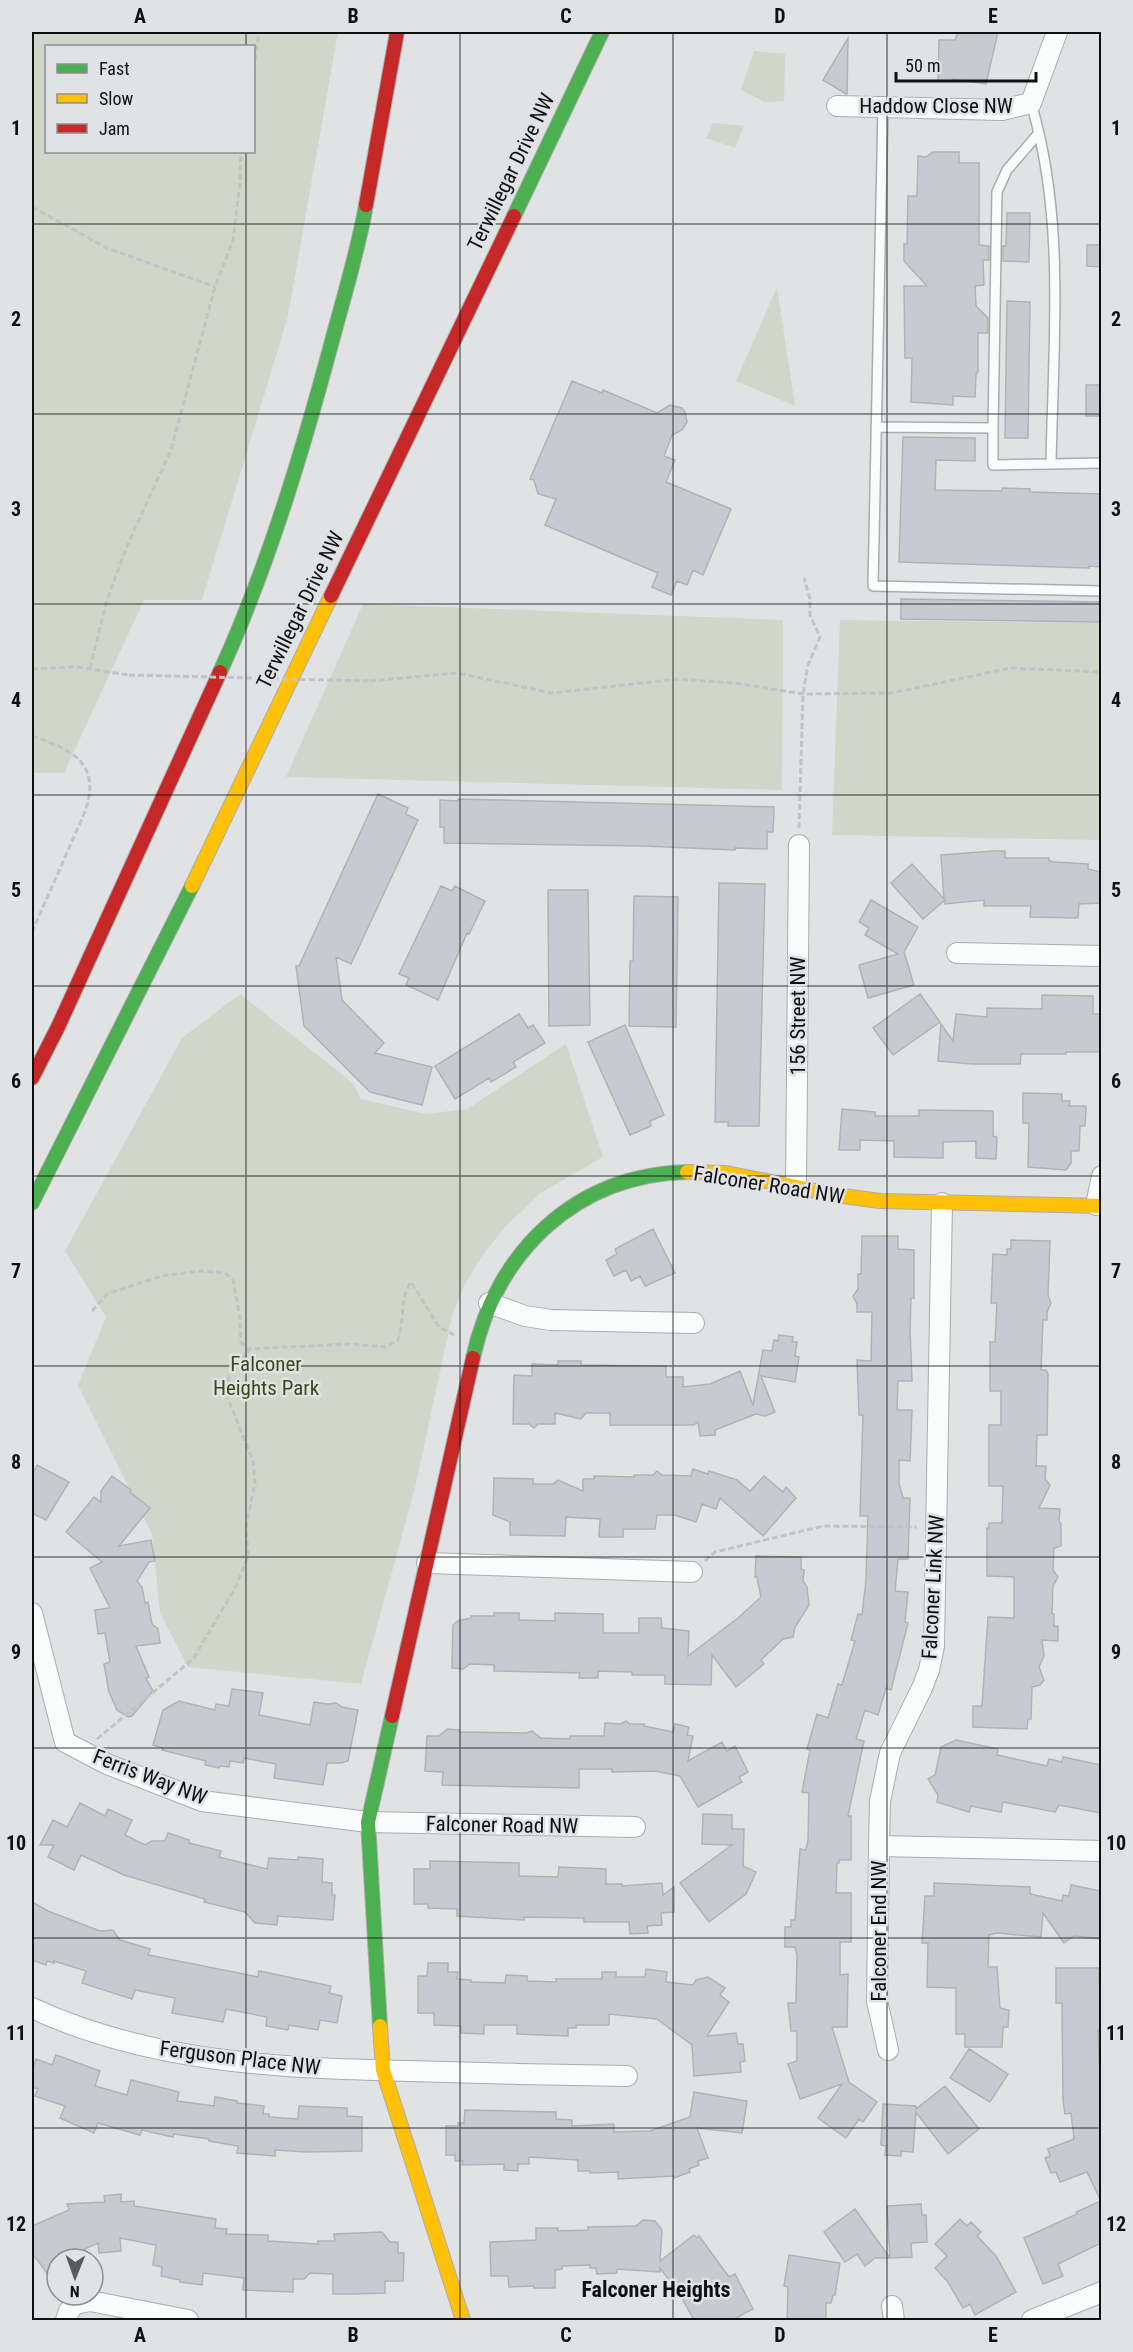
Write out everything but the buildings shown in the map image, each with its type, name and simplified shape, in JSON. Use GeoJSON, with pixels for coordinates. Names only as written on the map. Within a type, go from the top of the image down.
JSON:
{"type":"FeatureCollection","features":[{"type":"Feature","properties":{"kind":"main road"},"geometry":{"type":"LineString","coordinates":[[32,1078],[58,1027],[223,666],[272,538],[309,427],[363,222],[397,32]]}},
{"type":"Feature","properties":{"kind":"main road","name":"Terwillegar Drive NW"},"geometry":{"type":"LineString","coordinates":[[32,1203],[162,950],[602,32]]}},
{"type":"Feature","properties":{"kind":"main road","name":"Falconer Road NW"},"geometry":{"type":"LineString","coordinates":[[463,2320],[383,2070],[368,1822],[476,1343],[489,1303],[505,1274],[527,1245],[548,1225],[592,1196],[634,1178],[660,1172],[705,1171],[847,1198],[942,1203],[1099,1206]]}},
{"type":"Feature","properties":{"kind":"street","name":"Haddow Close NW"},"geometry":{"type":"LineString","coordinates":[[837,106],[1002,110],[1030,103],[1057,32]]}},
{"type":"Feature","properties":{"kind":"street","name":"156 Street NW"},"geometry":{"type":"LineString","coordinates":[[796,1188],[799,845]]}},
{"type":"Feature","properties":{"kind":"street"},"geometry":{"type":"LineString","coordinates":[[957,953],[1101,956]]}},
{"type":"Feature","properties":{"kind":"street"},"geometry":{"type":"LineString","coordinates":[[1099,1206],[1101,1176]]}},
{"type":"Feature","properties":{"kind":"street","name":"Falconer Link NW"},"geometry":{"type":"LineString","coordinates":[[879,1846],[880,1801],[890,1753],[922,1688],[934,1646],[942,1203]]}},
{"type":"Feature","properties":{"kind":"street"},"geometry":{"type":"LineString","coordinates":[[489,1303],[525,1316],[551,1320],[694,1323]]}},
{"type":"Feature","properties":{"kind":"street"},"geometry":{"type":"LineString","coordinates":[[427,1563],[692,1572]]}},
{"type":"Feature","properties":{"kind":"street","name":"Ferris Way NW"},"geometry":{"type":"LineString","coordinates":[[32,1613],[65,1742],[107,1764],[202,1801],[368,1822]]}},
{"type":"Feature","properties":{"kind":"street","name":"Falconer Road NW"},"geometry":{"type":"LineString","coordinates":[[368,1822],[635,1827]]}},
{"type":"Feature","properties":{"kind":"street"},"geometry":{"type":"LineString","coordinates":[[879,1846],[1101,1851]]}},
{"type":"Feature","properties":{"kind":"street","name":"Falconer End NW"},"geometry":{"type":"LineString","coordinates":[[879,1846],[877,2001],[888,2050]]}},
{"type":"Feature","properties":{"kind":"street","name":"Ferguson Place NW"},"geometry":{"type":"LineString","coordinates":[[32,2008],[106,2036],[164,2051],[264,2065],[383,2070]]}},
{"type":"Feature","properties":{"kind":"street"},"geometry":{"type":"LineString","coordinates":[[383,2070],[627,2076]]}},
{"type":"Feature","properties":{"kind":"street"},"geometry":{"type":"LineString","coordinates":[[1032,2320],[1101,2292]]}},
{"type":"Feature","properties":{"kind":"street"},"geometry":{"type":"LineString","coordinates":[[66,2320],[75,2304],[90,2301],[188,2320]]}},
{"type":"Feature","properties":{"kind":"lane"},"geometry":{"type":"LineString","coordinates":[[1030,103],[1040,133],[1047,171],[1054,237],[1052,464]]}},
{"type":"Feature","properties":{"kind":"lane"},"geometry":{"type":"LineString","coordinates":[[883,107],[873,586],[1101,591]]}},
{"type":"Feature","properties":{"kind":"lane"},"geometry":{"type":"LineString","coordinates":[[1040,133],[1007,170],[997,192],[993,465],[1101,463]]}},
{"type":"Feature","properties":{"kind":"lane"},"geometry":{"type":"LineString","coordinates":[[876,427],[993,428]]}},
{"type":"Feature","properties":{"kind":"path"},"geometry":{"type":"LineString","coordinates":[[255,62],[259,32]]}},
{"type":"Feature","properties":{"kind":"path"},"geometry":{"type":"LineString","coordinates":[[90,668],[107,600],[127,546],[171,450],[215,287],[233,240],[241,153]]}},
{"type":"Feature","properties":{"kind":"path"},"geometry":{"type":"LineString","coordinates":[[32,207],[107,248],[215,287]]}},
{"type":"Feature","properties":{"kind":"path"},"geometry":{"type":"LineString","coordinates":[[799,845],[802,694],[808,665],[820,637],[810,615],[810,599],[804,578]]}},
{"type":"Feature","properties":{"kind":"path"},"geometry":{"type":"LineString","coordinates":[[32,669],[62,666],[129,675],[370,681],[458,673],[552,693],[678,679],[734,682],[802,694],[892,693],[1010,668],[1101,672]]}},
{"type":"Feature","properties":{"kind":"path"},"geometry":{"type":"LineString","coordinates":[[32,736],[61,746],[78,757],[89,781],[86,809],[32,932]]}},
{"type":"Feature","properties":{"kind":"path"},"geometry":{"type":"LineString","coordinates":[[92,1311],[106,1294],[162,1276],[200,1271],[225,1273],[233,1280],[237,1295],[241,1342],[247,1349],[349,1344],[385,1347],[398,1340],[402,1328],[404,1292],[411,1282],[439,1327],[446,1332],[476,1343]]}},
{"type":"Feature","properties":{"kind":"path"},"geometry":{"type":"LineString","coordinates":[[82,1751],[193,1659],[234,1590],[245,1565],[248,1557],[246,1528],[255,1482],[253,1461],[226,1394],[230,1376],[250,1349]]}},
{"type":"Feature","properties":{"kind":"path"},"geometry":{"type":"LineString","coordinates":[[692,1572],[715,1552],[823,1526],[937,1528]]}},
{"type":"Feature","properties":{"kind":"green space"},"geometry":{"type":"Polygon","coordinates":[[[32,32],[338,32],[288,316],[202,600],[144,600],[64,773],[32,773],[32,32]]]}},
{"type":"Feature","properties":{"kind":"green space"},"geometry":{"type":"Polygon","coordinates":[[[754,51],[785,54],[784,101],[765,102],[741,90],[754,51]]]}},
{"type":"Feature","properties":{"kind":"green space"},"geometry":{"type":"Polygon","coordinates":[[[713,123],[744,126],[735,148],[706,138],[713,123]]]}},
{"type":"Feature","properties":{"kind":"green space"},"geometry":{"type":"Polygon","coordinates":[[[777,287],[795,406],[736,381],[777,287]]]}},
{"type":"Feature","properties":{"kind":"green space"},"geometry":{"type":"Polygon","coordinates":[[[363,604],[783,620],[782,790],[286,777],[363,604]]]}},
{"type":"Feature","properties":{"kind":"green space"},"geometry":{"type":"Polygon","coordinates":[[[840,620],[1101,623],[1101,840],[832,835],[840,620]]]}},
{"type":"Feature","properties":{"kind":"green space","name":"Falconer Heights Park"},"geometry":{"type":"Polygon","coordinates":[[[240,994],[353,1083],[361,1099],[426,1114],[467,1109],[566,1044],[603,1157],[542,1192],[507,1225],[484,1253],[464,1286],[452,1316],[415,1488],[361,1684],[188,1667],[160,1613],[152,1534],[78,1385],[106,1317],[65,1251],[182,1038],[240,994]]]}},
{"type":"Feature","properties":{"kind":"traffic: fast"},"geometry":{"type":"LineString","coordinates":[[514,216],[602,32]]}},
{"type":"Feature","properties":{"kind":"traffic: fast"},"geometry":{"type":"LineString","coordinates":[[220,672],[254,592],[283,509],[321,383],[366,205]]}},
{"type":"Feature","properties":{"kind":"traffic: fast"},"geometry":{"type":"LineString","coordinates":[[32,1203],[192,886]]}},
{"type":"Feature","properties":{"kind":"traffic: fast"},"geometry":{"type":"LineString","coordinates":[[473,1358],[484,1320],[500,1285],[521,1253],[547,1226],[576,1204],[610,1187],[647,1177],[687,1172]]}},
{"type":"Feature","properties":{"kind":"traffic: fast"},"geometry":{"type":"LineString","coordinates":[[380,2026],[368,1822],[392,1716]]}},
{"type":"Feature","properties":{"kind":"traffic: slow"},"geometry":{"type":"LineString","coordinates":[[192,886],[331,596]]}},
{"type":"Feature","properties":{"kind":"traffic: slow"},"geometry":{"type":"LineString","coordinates":[[687,1172],[726,1173],[836,1195],[880,1201],[1102,1206]]}},
{"type":"Feature","properties":{"kind":"traffic: slow"},"geometry":{"type":"LineString","coordinates":[[380,2026],[383,2070],[463,2320]]}},
{"type":"Feature","properties":{"kind":"traffic: jam"},"geometry":{"type":"LineString","coordinates":[[366,205],[397,32]]}},
{"type":"Feature","properties":{"kind":"traffic: jam"},"geometry":{"type":"LineString","coordinates":[[331,596],[514,216]]}},
{"type":"Feature","properties":{"kind":"traffic: jam"},"geometry":{"type":"LineString","coordinates":[[32,1078],[58,1027],[220,672]]}},
{"type":"Feature","properties":{"kind":"traffic: jam"},"geometry":{"type":"LineString","coordinates":[[392,1716],[473,1358]]}},
{"type":"Feature","properties":{"kind":"district","name":"Falconer Heights"},"geometry":{"type":"Point","coordinates":[656,2289]}}]}
